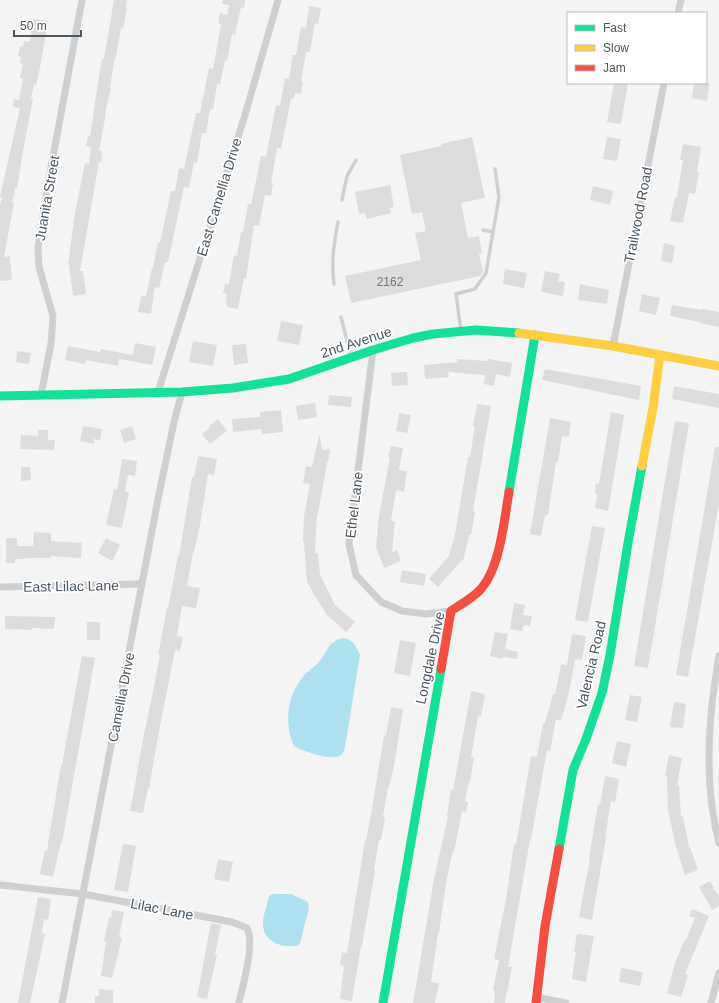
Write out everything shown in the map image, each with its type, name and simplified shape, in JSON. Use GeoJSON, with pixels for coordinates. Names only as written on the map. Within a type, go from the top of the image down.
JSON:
{"type":"FeatureCollection","features":[{"type":"Feature","properties":{"kind":"street","name":"Juanita Street"},"geometry":{"type":"LineString","coordinates":[[41,395],[52,344],[53,316],[39,266],[38,247],[82,0]]}},
{"type":"Feature","properties":{"kind":"street","name":"East Camellia Drive"},"geometry":{"type":"LineString","coordinates":[[158,392],[245,114],[278,0]]}},
{"type":"Feature","properties":{"kind":"street"},"geometry":{"type":"LineString","coordinates":[[678,12],[682,0]]}},
{"type":"Feature","properties":{"kind":"street","name":"Trailwood Road"},"geometry":{"type":"LineString","coordinates":[[613,346],[664,84]]}},
{"type":"Feature","properties":{"kind":"street","name":"2nd Avenue"},"geometry":{"type":"LineString","coordinates":[[0,396],[182,392],[233,388],[289,379],[373,350],[433,334],[461,331],[496,331],[535,335],[613,346],[719,366]]}},
{"type":"Feature","properties":{"kind":"street","name":"Longdale Drive"},"geometry":{"type":"LineString","coordinates":[[383,1003],[451,611],[479,591],[494,568],[502,536],[535,335]]}},
{"type":"Feature","properties":{"kind":"street","name":"Ethel Lane"},"geometry":{"type":"LineString","coordinates":[[373,350],[349,544],[356,575],[380,602],[402,611],[426,614],[451,611]]}},
{"type":"Feature","properties":{"kind":"street","name":"Valencia Road"},"geometry":{"type":"LineString","coordinates":[[536,1000],[545,926],[574,770],[602,692],[610,655],[653,408],[660,355]]}},
{"type":"Feature","properties":{"kind":"street","name":"Camellia Drive"},"geometry":{"type":"LineString","coordinates":[[62,1003],[142,584],[174,422],[182,392]]}},
{"type":"Feature","properties":{"kind":"street","name":"East Lilac Lane"},"geometry":{"type":"LineString","coordinates":[[0,587],[142,584]]}},
{"type":"Feature","properties":{"kind":"street"},"geometry":{"type":"LineString","coordinates":[[719,656],[712,694],[710,732],[710,800],[719,843]]}},
{"type":"Feature","properties":{"kind":"street","name":"Lilac Lane"},"geometry":{"type":"LineString","coordinates":[[0,885],[84,894],[232,922],[247,928],[250,934],[249,952],[239,1003]]}},
{"type":"Feature","properties":{"kind":"street"},"geometry":{"type":"LineString","coordinates":[[711,1003],[719,973]]}},
{"type":"Feature","properties":{"kind":"street"},"geometry":{"type":"LineString","coordinates":[[536,1000],[566,1003]]}},
{"type":"Feature","properties":{"kind":"lane"},"geometry":{"type":"LineString","coordinates":[[342,200],[347,176],[356,160]]}},
{"type":"Feature","properties":{"kind":"lane"},"geometry":{"type":"LineString","coordinates":[[461,331],[456,294],[475,289],[486,273],[499,197],[495,169]]}},
{"type":"Feature","properties":{"kind":"lane"},"geometry":{"type":"LineString","coordinates":[[334,284],[332,267],[338,222]]}},
{"type":"Feature","properties":{"kind":"lane"},"geometry":{"type":"LineString","coordinates":[[483,230],[493,232]]}},
{"type":"Feature","properties":{"kind":"lane"},"geometry":{"type":"LineString","coordinates":[[341,317],[351,358]]}},
{"type":"Feature","properties":{"kind":"water"},"geometry":{"type":"Polygon","coordinates":[[[343,638],[352,641],[360,655],[344,750],[339,756],[326,757],[304,751],[294,746],[288,720],[290,702],[297,685],[305,674],[316,665],[334,642],[343,638]]]}},
{"type":"Feature","properties":{"kind":"water"},"geometry":{"type":"Polygon","coordinates":[[[273,894],[291,894],[308,902],[308,911],[299,945],[287,946],[275,943],[270,940],[264,931],[264,917],[269,896],[273,894]]]}},
{"type":"Feature","properties":{"kind":"building"},"geometry":{"type":"Polygon","coordinates":[[[114,0],[127,0],[127,8],[115,57],[111,88],[105,113],[99,151],[102,151],[101,163],[99,162],[80,271],[83,271],[86,294],[73,296],[68,264],[75,213],[85,163],[89,164],[91,147],[86,146],[88,136],[90,137],[99,76],[102,59],[104,59],[114,0]]]}},
{"type":"Feature","properties":{"kind":"building"},"geometry":{"type":"Polygon","coordinates":[[[223,0],[245,0],[244,8],[241,7],[235,35],[232,34],[227,61],[225,60],[220,85],[217,84],[213,110],[210,109],[206,133],[202,133],[197,163],[194,162],[189,188],[184,187],[168,262],[165,262],[159,288],[155,287],[151,314],[138,312],[141,296],[146,296],[158,242],[160,243],[171,191],[175,191],[179,168],[184,169],[196,113],[200,113],[209,68],[213,69],[221,24],[218,23],[220,13],[227,15],[229,5],[222,4],[223,0]]]}},
{"type":"Feature","properties":{"kind":"building"},"geometry":{"type":"Polygon","coordinates":[[[309,6],[321,8],[318,24],[315,23],[310,52],[306,52],[301,81],[303,81],[301,94],[295,93],[294,99],[291,99],[281,149],[277,148],[271,183],[273,183],[271,196],[265,195],[259,226],[254,225],[246,279],[244,278],[238,309],[227,307],[226,293],[223,293],[225,284],[229,284],[234,255],[237,256],[248,204],[251,205],[261,156],[266,157],[276,105],[280,106],[285,78],[289,79],[293,55],[296,55],[301,27],[306,28],[309,6]]]}},
{"type":"Feature","properties":{"kind":"building"},"geometry":{"type":"Polygon","coordinates":[[[33,19],[48,21],[40,68],[36,85],[34,84],[31,99],[33,99],[17,189],[15,188],[12,203],[14,203],[4,257],[10,256],[12,280],[0,281],[0,205],[2,197],[0,197],[20,108],[13,107],[14,99],[19,100],[23,79],[20,78],[23,64],[20,63],[21,57],[18,56],[20,46],[23,47],[24,41],[30,42],[33,19]]]}},
{"type":"Feature","properties":{"kind":"building"},"geometry":{"type":"Polygon","coordinates":[[[710,83],[707,101],[692,98],[694,84],[710,83]]]}},
{"type":"Feature","properties":{"kind":"building"},"geometry":{"type":"Polygon","coordinates":[[[614,84],[628,84],[621,124],[607,122],[614,84]]]}},
{"type":"Feature","properties":{"kind":"building"},"geometry":{"type":"Polygon","coordinates":[[[472,137],[485,198],[461,203],[468,238],[479,236],[482,254],[479,254],[483,272],[480,276],[351,303],[345,276],[421,260],[415,233],[426,231],[422,212],[412,214],[400,155],[441,146],[441,144],[472,137]]]}},
{"type":"Feature","properties":{"kind":"building"},"geometry":{"type":"Polygon","coordinates":[[[607,137],[621,139],[617,161],[603,159],[607,137]]]}},
{"type":"Feature","properties":{"kind":"building"},"geometry":{"type":"Polygon","coordinates":[[[683,144],[701,147],[695,194],[689,193],[683,223],[670,221],[675,197],[677,197],[683,160],[680,160],[683,144]]]}},
{"type":"Feature","properties":{"kind":"building"},"geometry":{"type":"Polygon","coordinates":[[[390,185],[394,207],[389,208],[391,213],[367,219],[365,213],[359,214],[355,192],[390,185]]]}},
{"type":"Feature","properties":{"kind":"building"},"geometry":{"type":"Polygon","coordinates":[[[593,186],[613,191],[610,205],[590,200],[593,186]]]}},
{"type":"Feature","properties":{"kind":"building"},"geometry":{"type":"Polygon","coordinates":[[[664,243],[675,246],[672,263],[661,261],[664,243]]]}},
{"type":"Feature","properties":{"kind":"building"},"geometry":{"type":"Polygon","coordinates":[[[505,269],[527,273],[524,288],[503,284],[505,269]]]}},
{"type":"Feature","properties":{"kind":"building"},"geometry":{"type":"Polygon","coordinates":[[[545,271],[560,274],[558,281],[565,282],[563,296],[541,292],[545,271]]]}},
{"type":"Feature","properties":{"kind":"building"},"geometry":{"type":"Polygon","coordinates":[[[580,284],[609,290],[607,304],[578,300],[580,284]]]}},
{"type":"Feature","properties":{"kind":"building"},"geometry":{"type":"Polygon","coordinates":[[[642,294],[660,298],[656,315],[639,311],[642,294]]]}},
{"type":"Feature","properties":{"kind":"building"},"geometry":{"type":"Polygon","coordinates":[[[672,305],[719,312],[719,327],[670,316],[672,305]]]}},
{"type":"Feature","properties":{"kind":"building"},"geometry":{"type":"Polygon","coordinates":[[[281,321],[303,325],[299,345],[277,341],[281,321]]]}},
{"type":"Feature","properties":{"kind":"building"},"geometry":{"type":"Polygon","coordinates":[[[193,341],[217,345],[213,366],[189,362],[193,341]]]}},
{"type":"Feature","properties":{"kind":"building"},"geometry":{"type":"Polygon","coordinates":[[[135,343],[156,347],[152,365],[119,359],[118,366],[86,360],[85,364],[65,360],[68,346],[100,352],[101,349],[133,355],[135,343]]]}},
{"type":"Feature","properties":{"kind":"building"},"geometry":{"type":"Polygon","coordinates":[[[246,344],[248,363],[234,365],[232,345],[246,344]]]}},
{"type":"Feature","properties":{"kind":"building"},"geometry":{"type":"Polygon","coordinates":[[[17,351],[31,353],[29,364],[16,362],[17,351]]]}},
{"type":"Feature","properties":{"kind":"building"},"geometry":{"type":"Polygon","coordinates":[[[457,359],[488,361],[488,359],[512,363],[510,377],[496,374],[494,386],[484,384],[485,375],[448,372],[449,377],[425,379],[424,365],[457,362],[457,359]]]}},
{"type":"Feature","properties":{"kind":"building"},"geometry":{"type":"Polygon","coordinates":[[[545,369],[641,386],[639,400],[542,380],[545,369]]]}},
{"type":"Feature","properties":{"kind":"building"},"geometry":{"type":"Polygon","coordinates":[[[407,372],[408,385],[392,386],[391,373],[407,372]]]}},
{"type":"Feature","properties":{"kind":"building"},"geometry":{"type":"Polygon","coordinates":[[[674,386],[719,394],[719,408],[672,399],[674,386]]]}},
{"type":"Feature","properties":{"kind":"building"},"geometry":{"type":"Polygon","coordinates":[[[329,395],[352,397],[351,407],[328,405],[329,395]]]}},
{"type":"Feature","properties":{"kind":"building"},"geometry":{"type":"Polygon","coordinates":[[[315,403],[317,417],[298,420],[296,406],[315,403]]]}},
{"type":"Feature","properties":{"kind":"building"},"geometry":{"type":"Polygon","coordinates":[[[477,404],[491,406],[473,511],[475,512],[471,535],[469,535],[463,561],[462,560],[438,587],[429,579],[449,556],[455,535],[468,457],[470,457],[477,404]]]}},
{"type":"Feature","properties":{"kind":"building"},"geometry":{"type":"Polygon","coordinates":[[[281,410],[283,432],[262,434],[262,429],[233,432],[232,419],[260,417],[260,412],[281,410]]]}},
{"type":"Feature","properties":{"kind":"building"},"geometry":{"type":"Polygon","coordinates":[[[611,412],[624,415],[608,511],[595,508],[597,495],[595,494],[596,483],[599,484],[611,412]]]}},
{"type":"Feature","properties":{"kind":"building"},"geometry":{"type":"Polygon","coordinates":[[[399,413],[411,415],[407,433],[396,431],[399,413]]]}},
{"type":"Feature","properties":{"kind":"building"},"geometry":{"type":"Polygon","coordinates":[[[550,418],[571,422],[569,437],[562,436],[558,462],[556,462],[548,515],[545,515],[541,536],[530,534],[550,418]]]}},
{"type":"Feature","properties":{"kind":"building"},"geometry":{"type":"Polygon","coordinates":[[[218,419],[227,431],[210,444],[202,434],[218,419]]]}},
{"type":"Feature","properties":{"kind":"building"},"geometry":{"type":"Polygon","coordinates":[[[675,421],[689,423],[648,668],[634,666],[675,421]]]}},
{"type":"Feature","properties":{"kind":"building"},"geometry":{"type":"Polygon","coordinates":[[[83,426],[102,429],[100,440],[94,439],[94,444],[80,441],[83,426]]]}},
{"type":"Feature","properties":{"kind":"building"},"geometry":{"type":"Polygon","coordinates":[[[132,426],[136,439],[124,443],[120,430],[132,426]]]}},
{"type":"Feature","properties":{"kind":"building"},"geometry":{"type":"Polygon","coordinates":[[[38,430],[48,430],[48,440],[55,440],[54,450],[20,449],[21,435],[38,436],[38,430]]]}},
{"type":"Feature","properties":{"kind":"building"},"geometry":{"type":"Polygon","coordinates":[[[319,436],[322,450],[330,449],[317,514],[315,553],[318,553],[320,575],[335,605],[355,622],[346,632],[326,614],[307,582],[303,542],[304,516],[310,484],[303,483],[306,466],[312,467],[319,436]]]}},
{"type":"Feature","properties":{"kind":"building"},"geometry":{"type":"Polygon","coordinates":[[[391,446],[403,448],[399,470],[407,471],[404,492],[396,490],[391,521],[395,522],[392,552],[397,550],[401,561],[384,568],[376,547],[379,516],[391,446]]]}},
{"type":"Feature","properties":{"kind":"building"},"geometry":{"type":"Polygon","coordinates":[[[715,447],[719,447],[719,504],[688,677],[676,675],[715,447]]]}},
{"type":"Feature","properties":{"kind":"building"},"geometry":{"type":"Polygon","coordinates":[[[198,456],[217,459],[214,475],[208,474],[200,525],[193,552],[187,586],[200,588],[196,608],[182,606],[177,636],[183,637],[180,651],[175,650],[149,789],[148,788],[143,813],[130,811],[160,655],[158,655],[167,608],[179,556],[192,477],[194,477],[198,456]]]}},
{"type":"Feature","properties":{"kind":"building"},"geometry":{"type":"Polygon","coordinates":[[[122,459],[137,461],[135,476],[128,475],[125,491],[129,492],[122,528],[106,525],[114,489],[117,490],[122,459]]]}},
{"type":"Feature","properties":{"kind":"building"},"geometry":{"type":"Polygon","coordinates":[[[21,467],[30,467],[31,480],[21,481],[21,467]]]}},
{"type":"Feature","properties":{"kind":"building"},"geometry":{"type":"Polygon","coordinates":[[[592,526],[605,528],[588,622],[575,620],[592,526]]]}},
{"type":"Feature","properties":{"kind":"building"},"geometry":{"type":"Polygon","coordinates":[[[34,532],[51,533],[51,541],[82,543],[81,558],[51,556],[51,558],[15,559],[15,563],[6,563],[6,538],[17,538],[17,546],[33,546],[34,532]]]}},
{"type":"Feature","properties":{"kind":"building"},"geometry":{"type":"Polygon","coordinates":[[[106,538],[120,545],[112,561],[98,553],[106,538]]]}},
{"type":"Feature","properties":{"kind":"building"},"geometry":{"type":"Polygon","coordinates":[[[402,570],[426,574],[424,586],[400,582],[402,570]]]}},
{"type":"Feature","properties":{"kind":"building"},"geometry":{"type":"Polygon","coordinates":[[[514,603],[525,605],[523,615],[532,616],[530,626],[524,625],[522,631],[510,629],[514,603]]]}},
{"type":"Feature","properties":{"kind":"building"},"geometry":{"type":"Polygon","coordinates":[[[5,616],[55,617],[54,629],[5,629],[5,616]]]}},
{"type":"Feature","properties":{"kind":"building"},"geometry":{"type":"Polygon","coordinates":[[[87,622],[100,622],[100,640],[87,640],[87,622]]]}},
{"type":"Feature","properties":{"kind":"building"},"geometry":{"type":"Polygon","coordinates":[[[495,632],[508,634],[505,649],[518,652],[517,659],[503,657],[503,659],[490,656],[495,632]]]}},
{"type":"Feature","properties":{"kind":"building"},"geometry":{"type":"Polygon","coordinates":[[[572,634],[586,636],[582,660],[575,659],[569,692],[561,721],[556,719],[550,751],[547,750],[508,967],[512,967],[505,1003],[494,1003],[495,991],[493,990],[499,960],[494,959],[506,899],[514,844],[516,845],[531,756],[537,757],[543,723],[545,723],[553,694],[555,695],[561,664],[567,665],[572,634]]]}},
{"type":"Feature","properties":{"kind":"building"},"geometry":{"type":"Polygon","coordinates":[[[400,640],[416,643],[410,676],[394,673],[400,640]]]}},
{"type":"Feature","properties":{"kind":"building"},"geometry":{"type":"Polygon","coordinates":[[[82,656],[95,658],[62,843],[61,842],[53,877],[40,874],[45,850],[47,850],[61,765],[82,656]]]}},
{"type":"Feature","properties":{"kind":"building"},"geometry":{"type":"Polygon","coordinates":[[[471,691],[485,694],[481,717],[478,716],[471,757],[474,757],[465,801],[468,802],[466,812],[462,811],[454,852],[453,851],[446,882],[431,982],[439,983],[435,1003],[413,1003],[434,879],[448,816],[451,790],[453,790],[471,691]]]}},
{"type":"Feature","properties":{"kind":"building"},"geometry":{"type":"Polygon","coordinates":[[[630,695],[642,697],[637,722],[625,720],[630,695]]]}},
{"type":"Feature","properties":{"kind":"building"},"geometry":{"type":"Polygon","coordinates":[[[674,702],[686,704],[683,728],[670,727],[674,702]]]}},
{"type":"Feature","properties":{"kind":"building"},"geometry":{"type":"Polygon","coordinates":[[[391,707],[403,709],[395,761],[388,787],[383,817],[385,818],[381,840],[379,840],[352,1001],[340,999],[344,966],[340,965],[342,952],[347,953],[365,840],[371,815],[384,736],[386,736],[391,707]]]}},
{"type":"Feature","properties":{"kind":"building"},"geometry":{"type":"Polygon","coordinates":[[[617,741],[631,744],[626,767],[612,763],[617,741]]]}},
{"type":"Feature","properties":{"kind":"building"},"geometry":{"type":"Polygon","coordinates":[[[669,755],[682,758],[677,785],[679,785],[681,817],[683,816],[689,848],[690,847],[698,870],[685,875],[676,847],[668,810],[667,776],[665,775],[669,755]]]}},
{"type":"Feature","properties":{"kind":"building"},"geometry":{"type":"Polygon","coordinates":[[[605,776],[619,779],[615,802],[611,801],[592,920],[579,917],[590,859],[598,804],[600,805],[605,776]]]}},
{"type":"Feature","properties":{"kind":"building"},"geometry":{"type":"Polygon","coordinates":[[[123,844],[136,846],[128,892],[114,890],[123,844]]]}},
{"type":"Feature","properties":{"kind":"building"},"geometry":{"type":"Polygon","coordinates":[[[218,859],[233,862],[229,882],[214,879],[218,859]]]}},
{"type":"Feature","properties":{"kind":"building"},"geometry":{"type":"Polygon","coordinates":[[[710,881],[719,897],[719,906],[712,910],[699,887],[710,881]]]}},
{"type":"Feature","properties":{"kind":"building"},"geometry":{"type":"Polygon","coordinates":[[[38,897],[51,899],[48,920],[44,919],[42,933],[45,934],[30,1003],[18,1003],[38,897]]]}},
{"type":"Feature","properties":{"kind":"building"},"geometry":{"type":"Polygon","coordinates":[[[692,909],[709,916],[685,974],[688,975],[681,997],[667,993],[675,963],[695,918],[689,916],[692,909]]]}},
{"type":"Feature","properties":{"kind":"building"},"geometry":{"type":"Polygon","coordinates":[[[112,910],[124,912],[119,937],[122,938],[112,978],[101,976],[106,942],[104,941],[112,910]]]}},
{"type":"Feature","properties":{"kind":"building"},"geometry":{"type":"Polygon","coordinates":[[[211,923],[221,925],[215,955],[217,955],[207,999],[197,997],[211,923]]]}},
{"type":"Feature","properties":{"kind":"building"},"geometry":{"type":"Polygon","coordinates":[[[577,934],[594,936],[586,982],[572,979],[577,934]]]}},
{"type":"Feature","properties":{"kind":"building"},"geometry":{"type":"Polygon","coordinates":[[[621,968],[643,972],[640,986],[619,982],[621,968]]]}},
{"type":"Feature","properties":{"kind":"building"},"geometry":{"type":"Polygon","coordinates":[[[99,989],[113,990],[113,1003],[95,1003],[95,996],[99,996],[99,989]]]}},
{"type":"Feature","properties":{"kind":"traffic: fast"},"geometry":{"type":"LineString","coordinates":[[0,396],[182,392],[233,388],[289,379],[373,350],[413,338],[433,334],[476,330],[519,333]]}},
{"type":"Feature","properties":{"kind":"traffic: fast"},"geometry":{"type":"LineString","coordinates":[[509,492],[535,335]]}},
{"type":"Feature","properties":{"kind":"traffic: fast"},"geometry":{"type":"LineString","coordinates":[[559,849],[573,770],[586,739],[602,693],[610,655],[642,466]]}},
{"type":"Feature","properties":{"kind":"traffic: fast"},"geometry":{"type":"LineString","coordinates":[[383,1003],[441,669]]}},
{"type":"Feature","properties":{"kind":"traffic: slow"},"geometry":{"type":"LineString","coordinates":[[519,333],[613,346],[719,366]]}},
{"type":"Feature","properties":{"kind":"traffic: slow"},"geometry":{"type":"LineString","coordinates":[[642,466],[653,408],[660,355]]}},
{"type":"Feature","properties":{"kind":"traffic: jam"},"geometry":{"type":"LineString","coordinates":[[441,669],[451,611],[479,591],[492,571],[503,531],[509,492]]}},
{"type":"Feature","properties":{"kind":"traffic: jam"},"geometry":{"type":"LineString","coordinates":[[536,1003],[545,926],[559,849]]}}]}
